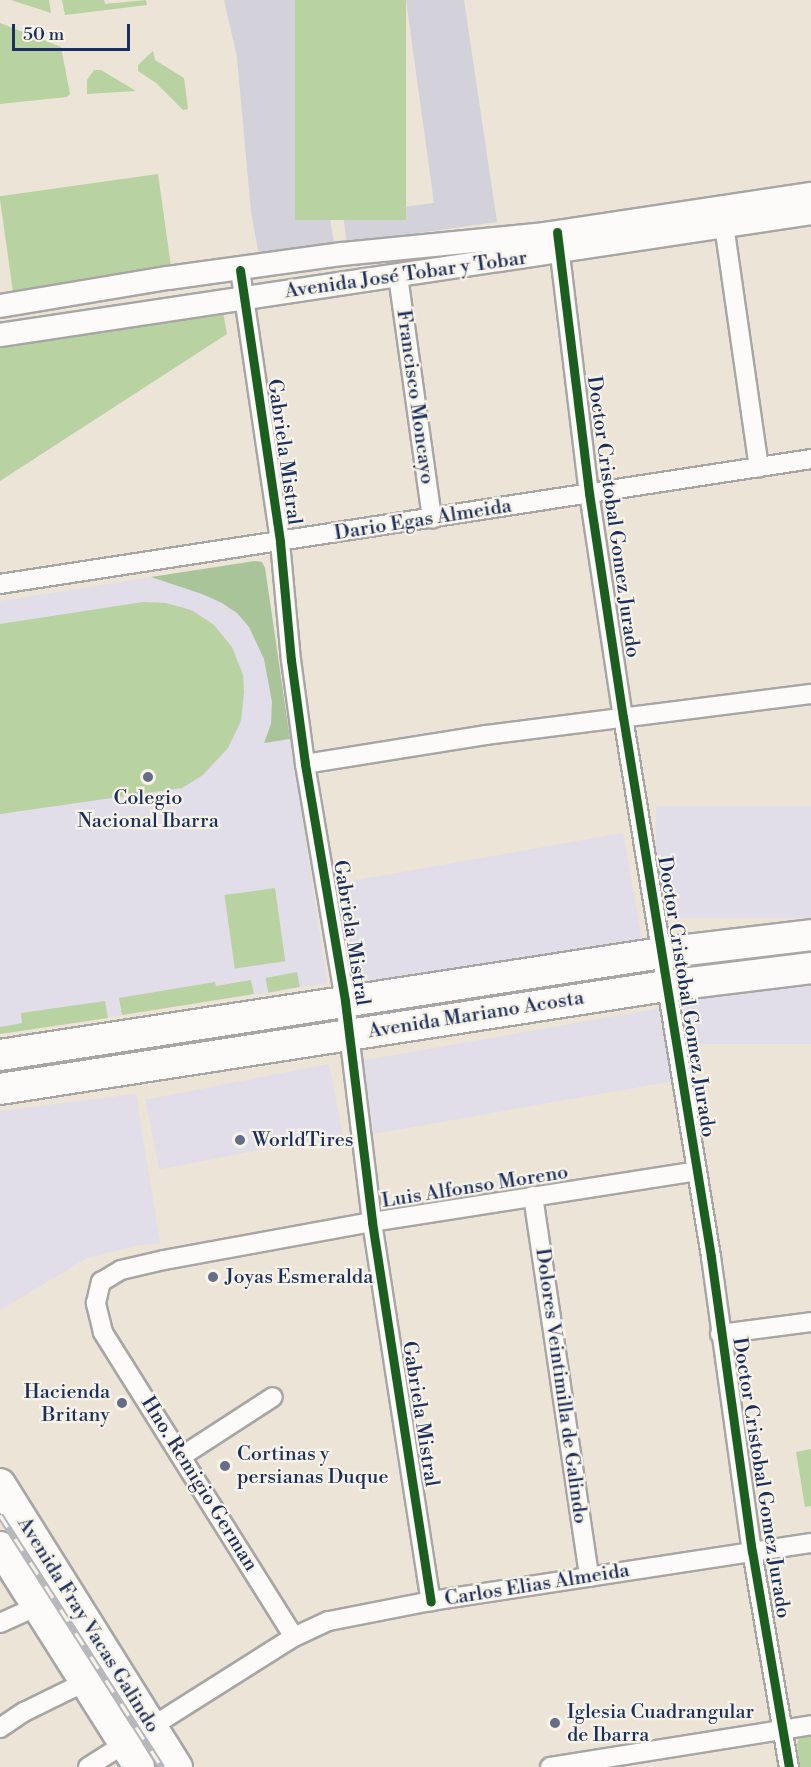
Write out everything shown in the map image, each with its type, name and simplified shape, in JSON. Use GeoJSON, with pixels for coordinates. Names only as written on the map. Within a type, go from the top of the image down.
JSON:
{"type":"FeatureCollection","features":[{"type":"Feature","properties":{"kind":"main road","name":"Avenida Mariano Acosta"},"geometry":{"type":"LineString","coordinates":[[0,1055],[661,953],[811,935]]}},
{"type":"Feature","properties":{"kind":"main road","name":"Avenida Mariano Acosta"},"geometry":{"type":"LineString","coordinates":[[0,1089],[665,986],[811,968]]}},
{"type":"Feature","properties":{"kind":"main road","name":"Avenida Fray Vacas Galindo"},"geometry":{"type":"LineString","coordinates":[[0,1484],[177,1767]]}},
{"type":"Feature","properties":{"kind":"main road","name":"Avenida Fray Vacas Galindo"},"geometry":{"type":"LineString","coordinates":[[0,1547],[132,1755]]}},
{"type":"Feature","properties":{"kind":"street","name":"Avenida José Tobar y Tobar"},"geometry":{"type":"LineString","coordinates":[[0,335],[398,276],[559,242],[811,194]]}},
{"type":"Feature","properties":{"kind":"street","name":"Avenida José Tobar y Tobar"},"geometry":{"type":"LineString","coordinates":[[0,306],[168,278],[240,270],[342,254],[559,242],[724,225],[811,213]]}},
{"type":"Feature","properties":{"kind":"street"},"geometry":{"type":"LineString","coordinates":[[724,225],[759,467]]}},
{"type":"Feature","properties":{"kind":"street","name":"Doctor Cristobal Gomez Jurado"},"geometry":{"type":"LineString","coordinates":[[559,242],[589,493],[696,1171],[752,1551],[789,1767]]}},
{"type":"Feature","properties":{"kind":"street","name":"Gabriela Mistral"},"geometry":{"type":"LineString","coordinates":[[240,270],[280,542],[291,660],[305,764],[345,1001],[372,1222],[431,1601]]}},
{"type":"Feature","properties":{"kind":"street","name":"Francisco Moncayo"},"geometry":{"type":"LineString","coordinates":[[398,276],[432,519]]}},
{"type":"Feature","properties":{"kind":"street","name":"Dario Egas Almeida"},"geometry":{"type":"LineString","coordinates":[[0,584],[811,459]]}},
{"type":"Feature","properties":{"kind":"street"},"geometry":{"type":"LineString","coordinates":[[305,764],[623,717],[811,694]]}},
{"type":"Feature","properties":{"kind":"street","name":"Luis Alfonso Moreno"},"geometry":{"type":"LineString","coordinates":[[103,1332],[96,1303],[101,1282],[121,1270],[372,1222],[696,1171]]}},
{"type":"Feature","properties":{"kind":"street","name":"Dolores Veintimilla de Galindo"},"geometry":{"type":"LineString","coordinates":[[533,1196],[590,1577]]}},
{"type":"Feature","properties":{"kind":"street"},"geometry":{"type":"LineString","coordinates":[[720,1334],[811,1322]]}},
{"type":"Feature","properties":{"kind":"street","name":"Hno. Remigio German"},"geometry":{"type":"LineString","coordinates":[[103,1332],[294,1636]]}},
{"type":"Feature","properties":{"kind":"street"},"geometry":{"type":"LineString","coordinates":[[182,1456],[273,1397]]}},
{"type":"Feature","properties":{"kind":"street","name":"Carlos Elias Almeida"},"geometry":{"type":"LineString","coordinates":[[88,1767],[132,1755],[152,1727],[294,1636],[329,1621],[431,1601],[811,1543]]}},
{"type":"Feature","properties":{"kind":"street"},"geometry":{"type":"LineString","coordinates":[[0,1623],[69,1592]]}},
{"type":"Feature","properties":{"kind":"street"},"geometry":{"type":"LineString","coordinates":[[0,1728],[24,1712],[85,1682]]}},
{"type":"Feature","properties":{"kind":"street"},"geometry":{"type":"LineString","coordinates":[[549,1767],[622,1761],[811,1725]]}},
{"type":"Feature","properties":{"kind":"shaded area"},"geometry":{"type":"Polygon","coordinates":[[[224,0],[295,0],[334,244],[259,255],[251,212],[237,57],[224,0]]]}},
{"type":"Feature","properties":{"kind":"shaded area"},"geometry":{"type":"Polygon","coordinates":[[[406,0],[464,0],[497,222],[347,243],[343,215],[434,203],[406,0]]]}},
{"type":"Feature","properties":{"kind":"shaded area","name":"Colegio Nacional Ibarra"},"geometry":{"type":"Polygon","coordinates":[[[255,561],[262,562],[266,573],[327,983],[0,1034],[0,601],[255,561]]]}},
{"type":"Feature","properties":{"kind":"shaded area"},"geometry":{"type":"Polygon","coordinates":[[[656,806],[811,806],[811,918],[656,918],[656,806]]]}},
{"type":"Feature","properties":{"kind":"shaded area"},"geometry":{"type":"Polygon","coordinates":[[[623,833],[642,941],[356,992],[336,884],[623,833]]]}},
{"type":"Feature","properties":{"kind":"shaded area"},"geometry":{"type":"Polygon","coordinates":[[[684,987],[811,987],[811,1044],[684,1044],[684,987]]]}},
{"type":"Feature","properties":{"kind":"shaded area"},"geometry":{"type":"Polygon","coordinates":[[[661,1008],[674,1081],[374,1134],[362,1061],[661,1008]]]}},
{"type":"Feature","properties":{"kind":"shaded area"},"geometry":{"type":"Polygon","coordinates":[[[329,1064],[343,1134],[159,1169],[145,1100],[329,1064]]]}},
{"type":"Feature","properties":{"kind":"shaded area"},"geometry":{"type":"Polygon","coordinates":[[[136,1094],[160,1243],[134,1246],[87,1258],[0,1310],[0,1111],[136,1094]]]}},
{"type":"Feature","properties":{"kind":"green space"},"geometry":{"type":"Polygon","coordinates":[[[11,0],[49,0],[51,13],[11,0]]]}},
{"type":"Feature","properties":{"kind":"green space"},"geometry":{"type":"Polygon","coordinates":[[[62,0],[104,0],[105,4],[146,0],[147,5],[65,15],[62,0]]]}},
{"type":"Feature","properties":{"kind":"green space"},"geometry":{"type":"Polygon","coordinates":[[[295,0],[406,0],[406,220],[295,220],[295,0]]]}},
{"type":"Feature","properties":{"kind":"green space"},"geometry":{"type":"Polygon","coordinates":[[[0,23],[61,47],[70,94],[67,97],[0,104],[0,23]]]}},
{"type":"Feature","properties":{"kind":"green space"},"geometry":{"type":"Polygon","coordinates":[[[153,51],[155,60],[184,78],[188,109],[183,110],[156,83],[138,71],[138,65],[153,51]]]}},
{"type":"Feature","properties":{"kind":"green space"},"geometry":{"type":"Polygon","coordinates":[[[94,70],[101,70],[136,91],[87,94],[87,80],[94,70]]]}},
{"type":"Feature","properties":{"kind":"green space"},"geometry":{"type":"Polygon","coordinates":[[[158,174],[171,270],[13,292],[0,196],[158,174]]]}},
{"type":"Feature","properties":{"kind":"green space"},"geometry":{"type":"Polygon","coordinates":[[[223,312],[227,334],[0,481],[0,346],[223,312]]]}},
{"type":"Feature","properties":{"kind":"green space"},"geometry":{"type":"Polygon","coordinates":[[[255,561],[262,562],[265,568],[290,739],[264,743],[271,724],[272,702],[264,659],[249,627],[237,613],[222,603],[151,577],[255,561]]]}},
{"type":"Feature","properties":{"kind":"green space"},"geometry":{"type":"Polygon","coordinates":[[[143,602],[166,603],[191,610],[213,624],[232,647],[243,675],[244,692],[241,721],[228,748],[203,775],[182,788],[0,814],[0,624],[143,602]]]}},
{"type":"Feature","properties":{"kind":"green space"},"geometry":{"type":"Polygon","coordinates":[[[275,888],[285,961],[235,968],[224,895],[275,888]]]}},
{"type":"Feature","properties":{"kind":"green space"},"geometry":{"type":"Polygon","coordinates":[[[297,972],[300,987],[268,993],[266,978],[297,972]]]}},
{"type":"Feature","properties":{"kind":"green space"},"geometry":{"type":"Polygon","coordinates":[[[251,980],[254,994],[122,1015],[119,998],[215,982],[216,986],[251,980]]]}},
{"type":"Feature","properties":{"kind":"green space"},"geometry":{"type":"Polygon","coordinates":[[[105,1001],[108,1018],[0,1034],[0,1027],[22,1023],[21,1013],[105,1001]]]}},
{"type":"Feature","properties":{"kind":"green space"},"geometry":{"type":"Polygon","coordinates":[[[811,1449],[811,1506],[805,1507],[796,1452],[811,1449]]]}},
{"type":"Feature","properties":{"kind":"green space"},"geometry":{"type":"Polygon","coordinates":[[[811,1730],[811,1767],[800,1767],[797,1743],[800,1736],[811,1730]]]}},
{"type":"Feature","properties":{"kind":"railway"},"geometry":{"type":"LineString","coordinates":[[0,1515],[162,1767]]}},
{"type":"Feature","properties":{"kind":"cycle path"},"geometry":{"type":"LineString","coordinates":[[557,232],[589,493],[711,1257],[752,1551],[789,1767]]}},
{"type":"Feature","properties":{"kind":"cycle path"},"geometry":{"type":"LineString","coordinates":[[240,270],[280,542],[291,660],[305,764],[345,1001],[372,1222],[431,1601]]}},
{"type":"Feature","properties":{"kind":"place","name":"Colegio Nacional Ibarra"},"geometry":{"type":"Point","coordinates":[148,777]}},
{"type":"Feature","properties":{"kind":"place","name":"WorldTires"},"geometry":{"type":"Point","coordinates":[240,1140]}},
{"type":"Feature","properties":{"kind":"place","name":"Joyas Esmeralda"},"geometry":{"type":"Point","coordinates":[213,1277]}},
{"type":"Feature","properties":{"kind":"place","name":"Hacienda Britany"},"geometry":{"type":"Point","coordinates":[122,1403]}},
{"type":"Feature","properties":{"kind":"place","name":"Cortinas y persianas Duque"},"geometry":{"type":"Point","coordinates":[225,1466]}},
{"type":"Feature","properties":{"kind":"place","name":"Iglesia Cuadrangular de Ibarra"},"geometry":{"type":"Point","coordinates":[555,1723]}}]}
